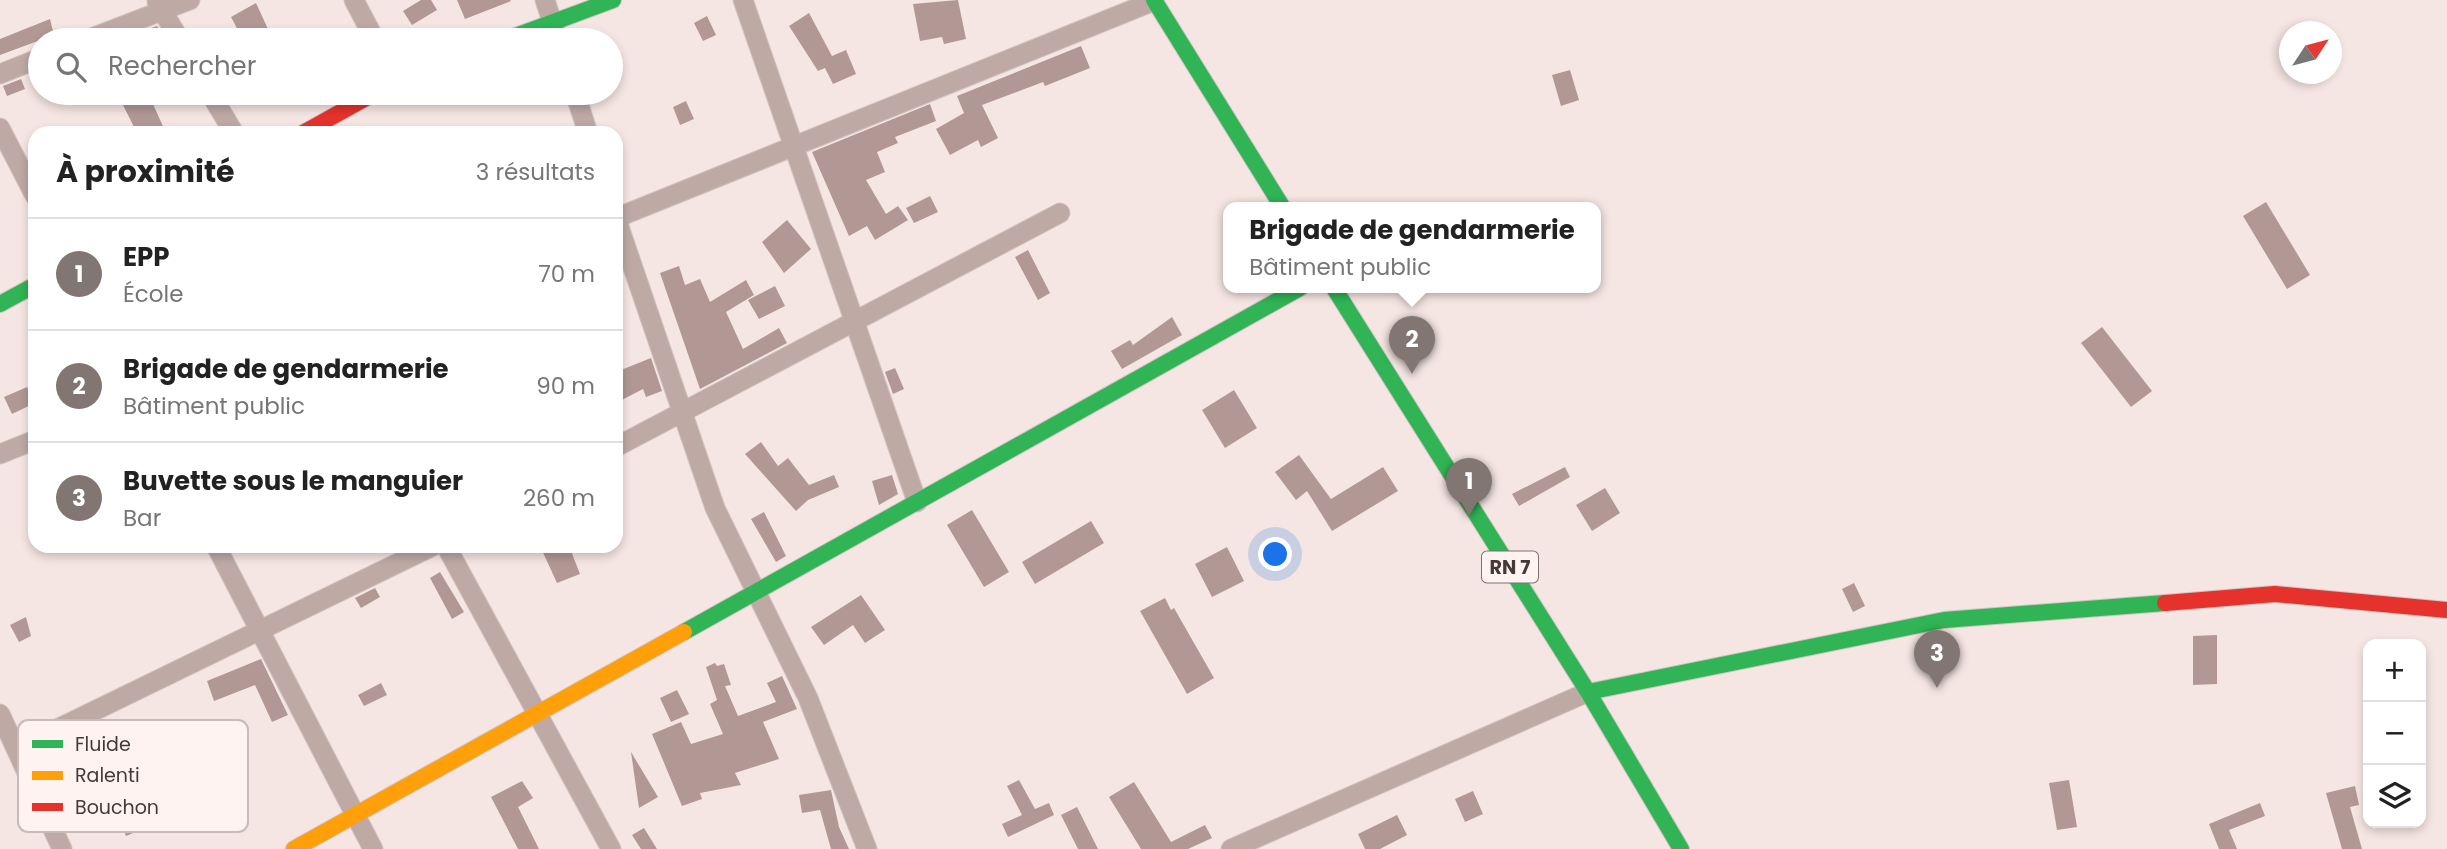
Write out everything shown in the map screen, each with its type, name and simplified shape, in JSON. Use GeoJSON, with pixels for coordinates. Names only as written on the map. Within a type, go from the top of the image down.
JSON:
{"type":"FeatureCollection","features":[{"type":"Feature","properties":{"kind":"street"},"geometry":{"type":"LineString","coordinates":[[111,28],[159,5],[190,0]]}},
{"type":"Feature","properties":{"kind":"street"},"geometry":{"type":"LineString","coordinates":[[354,0],[369,28]]}},
{"type":"Feature","properties":{"kind":"street"},"geometry":{"type":"LineString","coordinates":[[545,0],[554,28]]}},
{"type":"Feature","properties":{"kind":"street"},"geometry":{"type":"LineString","coordinates":[[561,28],[613,0]]}},
{"type":"Feature","properties":{"kind":"street"},"geometry":{"type":"LineString","coordinates":[[743,0],[917,502]]}},
{"type":"Feature","properties":{"kind":"street"},"geometry":{"type":"LineString","coordinates":[[623,215],[1155,0],[1279,202]]}},
{"type":"Feature","properties":{"kind":"street"},"geometry":{"type":"LineString","coordinates":[[159,5],[173,28]]}},
{"type":"Feature","properties":{"kind":"street"},"geometry":{"type":"LineString","coordinates":[[0,74],[28,63]]}},
{"type":"Feature","properties":{"kind":"street"},"geometry":{"type":"LineString","coordinates":[[218,105],[230,126]]}},
{"type":"Feature","properties":{"kind":"street"},"geometry":{"type":"LineString","coordinates":[[315,126],[353,105]]}},
{"type":"Feature","properties":{"kind":"street"},"geometry":{"type":"LineString","coordinates":[[579,105],[586,126]]}},
{"type":"Feature","properties":{"kind":"street"},"geometry":{"type":"LineString","coordinates":[[0,128],[28,182]]}},
{"type":"Feature","properties":{"kind":"street"},"geometry":{"type":"LineString","coordinates":[[623,443],[1060,213]]}},
{"type":"Feature","properties":{"kind":"street"},"geometry":{"type":"LineString","coordinates":[[623,239],[715,508],[808,698],[867,849]]}},
{"type":"Feature","properties":{"kind":"street"},"geometry":{"type":"LineString","coordinates":[[0,304],[28,289]]}},
{"type":"Feature","properties":{"kind":"street"},"geometry":{"type":"LineString","coordinates":[[294,849],[1291,293]]}},
{"type":"Feature","properties":{"kind":"street","name":"RN 7"},"geometry":{"type":"LineString","coordinates":[[1337,293],[1588,692],[1681,849]]}},
{"type":"Feature","properties":{"kind":"street"},"geometry":{"type":"LineString","coordinates":[[0,454],[28,443]]}},
{"type":"Feature","properties":{"kind":"street"},"geometry":{"type":"LineString","coordinates":[[220,553],[373,849]]}},
{"type":"Feature","properties":{"kind":"street"},"geometry":{"type":"LineString","coordinates":[[75,720],[419,553]]}},
{"type":"Feature","properties":{"kind":"street"},"geometry":{"type":"LineString","coordinates":[[450,553],[611,849]]}},
{"type":"Feature","properties":{"kind":"street"},"geometry":{"type":"LineString","coordinates":[[1231,849],[1588,692],[1944,620],[2275,594],[2447,610]]}},
{"type":"Feature","properties":{"kind":"street"},"geometry":{"type":"LineString","coordinates":[[0,714],[18,753]]}},
{"type":"Feature","properties":{"kind":"street"},"geometry":{"type":"LineString","coordinates":[[54,832],[62,849]]}},
{"type":"Feature","properties":{"kind":"building"},"geometry":{"type":"Polygon","coordinates":[[[421,0],[431,0],[437,10],[412,25],[403,11],[421,0]]]}},
{"type":"Feature","properties":{"kind":"building"},"geometry":{"type":"Polygon","coordinates":[[[457,0],[510,0],[511,1],[465,19],[457,0]]]}},
{"type":"Feature","properties":{"kind":"building"},"geometry":{"type":"Polygon","coordinates":[[[958,0],[966,39],[944,44],[942,37],[920,41],[913,4],[958,0]]]}},
{"type":"Feature","properties":{"kind":"building"},"geometry":{"type":"Polygon","coordinates":[[[256,3],[267,28],[237,28],[231,17],[256,3]]]}},
{"type":"Feature","properties":{"kind":"building"},"geometry":{"type":"Polygon","coordinates":[[[809,13],[832,56],[846,50],[856,74],[833,84],[825,68],[818,71],[789,26],[809,13]]]}},
{"type":"Feature","properties":{"kind":"building"},"geometry":{"type":"Polygon","coordinates":[[[707,16],[716,35],[703,41],[694,23],[707,16]]]}},
{"type":"Feature","properties":{"kind":"building"},"geometry":{"type":"Polygon","coordinates":[[[50,19],[52,28],[28,28],[28,45],[0,55],[0,39],[50,19]]]}},
{"type":"Feature","properties":{"kind":"building"},"geometry":{"type":"Polygon","coordinates":[[[1081,46],[1090,68],[1045,86],[1043,82],[982,105],[998,138],[981,147],[978,140],[950,155],[936,129],[964,113],[957,96],[1081,46]]]}},
{"type":"Feature","properties":{"kind":"building"},"geometry":{"type":"Polygon","coordinates":[[[1570,70],[1579,100],[1561,106],[1552,75],[1570,70]]]}},
{"type":"Feature","properties":{"kind":"building"},"geometry":{"type":"Polygon","coordinates":[[[21,79],[25,89],[7,96],[3,86],[21,79]]]}},
{"type":"Feature","properties":{"kind":"building"},"geometry":{"type":"Polygon","coordinates":[[[686,101],[694,119],[680,125],[673,107],[686,101]]]}},
{"type":"Feature","properties":{"kind":"building"},"geometry":{"type":"Polygon","coordinates":[[[930,104],[936,121],[895,137],[898,143],[877,152],[885,172],[866,180],[886,214],[898,206],[908,220],[875,240],[867,226],[849,236],[812,152],[930,104]]]}},
{"type":"Feature","properties":{"kind":"building"},"geometry":{"type":"Polygon","coordinates":[[[123,105],[153,105],[163,126],[134,126],[123,105]]]}},
{"type":"Feature","properties":{"kind":"building"},"geometry":{"type":"Polygon","coordinates":[[[930,196],[938,212],[914,223],[906,208],[930,196]]]}},
{"type":"Feature","properties":{"kind":"building"},"geometry":{"type":"Polygon","coordinates":[[[2266,202],[2310,275],[2287,289],[2243,216],[2266,202]]]}},
{"type":"Feature","properties":{"kind":"building"},"geometry":{"type":"Polygon","coordinates":[[[787,220],[811,249],[784,273],[762,242],[787,220]]]}},
{"type":"Feature","properties":{"kind":"building"},"geometry":{"type":"Polygon","coordinates":[[[1028,250],[1050,293],[1038,300],[1015,257],[1028,250]]]}},
{"type":"Feature","properties":{"kind":"building"},"geometry":{"type":"Polygon","coordinates":[[[679,266],[685,285],[700,279],[710,302],[746,280],[754,295],[726,312],[743,349],[779,328],[787,343],[700,389],[660,273],[679,266]]]}},
{"type":"Feature","properties":{"kind":"building"},"geometry":{"type":"Polygon","coordinates":[[[775,286],[785,306],[759,319],[748,300],[775,286]]]}},
{"type":"Feature","properties":{"kind":"building"},"geometry":{"type":"Polygon","coordinates":[[[1172,317],[1182,335],[1122,369],[1111,351],[1130,340],[1133,345],[1172,317]]]}},
{"type":"Feature","properties":{"kind":"building"},"geometry":{"type":"Polygon","coordinates":[[[2102,327],[2152,391],[2131,407],[2081,343],[2102,327]]]}},
{"type":"Feature","properties":{"kind":"building"},"geometry":{"type":"Polygon","coordinates":[[[651,358],[662,391],[646,397],[643,389],[623,399],[623,369],[651,358]]]}},
{"type":"Feature","properties":{"kind":"building"},"geometry":{"type":"Polygon","coordinates":[[[895,368],[904,389],[893,394],[885,372],[895,368]]]}},
{"type":"Feature","properties":{"kind":"building"},"geometry":{"type":"Polygon","coordinates":[[[27,387],[28,406],[12,414],[4,397],[27,387]]]}},
{"type":"Feature","properties":{"kind":"building"},"geometry":{"type":"Polygon","coordinates":[[[1234,390],[1257,428],[1225,448],[1202,410],[1234,390]]]}},
{"type":"Feature","properties":{"kind":"building"},"geometry":{"type":"Polygon","coordinates":[[[761,442],[778,466],[788,458],[809,485],[834,475],[839,487],[808,500],[796,511],[745,454],[761,442]]]}},
{"type":"Feature","properties":{"kind":"building"},"geometry":{"type":"Polygon","coordinates":[[[1299,455],[1331,499],[1383,467],[1398,491],[1332,531],[1307,491],[1296,500],[1275,472],[1299,455]]]}},
{"type":"Feature","properties":{"kind":"building"},"geometry":{"type":"Polygon","coordinates":[[[1565,467],[1570,477],[1519,506],[1512,494],[1565,467]]]}},
{"type":"Feature","properties":{"kind":"building"},"geometry":{"type":"Polygon","coordinates":[[[892,475],[898,494],[879,505],[872,481],[892,475]]]}},
{"type":"Feature","properties":{"kind":"building"},"geometry":{"type":"Polygon","coordinates":[[[1605,488],[1620,513],[1592,531],[1576,505],[1605,488]]]}},
{"type":"Feature","properties":{"kind":"building"},"geometry":{"type":"Polygon","coordinates":[[[972,510],[1009,572],[984,587],[947,525],[972,510]]]}},
{"type":"Feature","properties":{"kind":"building"},"geometry":{"type":"Polygon","coordinates":[[[764,512],[786,556],[776,562],[751,519],[764,512]]]}},
{"type":"Feature","properties":{"kind":"building"},"geometry":{"type":"Polygon","coordinates":[[[1091,521],[1104,543],[1035,584],[1022,562],[1091,521]]]}},
{"type":"Feature","properties":{"kind":"building"},"geometry":{"type":"Polygon","coordinates":[[[1227,547],[1244,581],[1212,597],[1195,564],[1227,547]]]}},
{"type":"Feature","properties":{"kind":"building"},"geometry":{"type":"Polygon","coordinates":[[[543,553],[572,553],[580,574],[557,583],[543,553]]]}},
{"type":"Feature","properties":{"kind":"building"},"geometry":{"type":"Polygon","coordinates":[[[440,572],[464,612],[452,619],[430,578],[440,572]]]}},
{"type":"Feature","properties":{"kind":"building"},"geometry":{"type":"Polygon","coordinates":[[[1854,583],[1865,606],[1853,612],[1842,589],[1854,583]]]}},
{"type":"Feature","properties":{"kind":"building"},"geometry":{"type":"Polygon","coordinates":[[[375,588],[380,597],[361,608],[355,598],[375,588]]]}},
{"type":"Feature","properties":{"kind":"building"},"geometry":{"type":"Polygon","coordinates":[[[861,595],[885,630],[865,643],[853,625],[824,645],[811,627],[861,595]]]}},
{"type":"Feature","properties":{"kind":"building"},"geometry":{"type":"Polygon","coordinates":[[[1165,598],[1171,610],[1174,608],[1214,678],[1187,694],[1140,611],[1165,598]]]}},
{"type":"Feature","properties":{"kind":"building"},"geometry":{"type":"Polygon","coordinates":[[[26,617],[31,636],[19,642],[10,625],[26,617]]]}},
{"type":"Feature","properties":{"kind":"building"},"geometry":{"type":"Polygon","coordinates":[[[2217,635],[2217,684],[2193,685],[2193,636],[2217,635]]]}},
{"type":"Feature","properties":{"kind":"building"},"geometry":{"type":"Polygon","coordinates":[[[261,659],[288,715],[272,722],[255,685],[214,701],[207,681],[261,659]]]}},
{"type":"Feature","properties":{"kind":"building"},"geometry":{"type":"Polygon","coordinates":[[[715,663],[717,666],[724,664],[731,685],[725,686],[738,716],[776,702],[767,683],[782,676],[797,709],[763,722],[779,759],[735,773],[741,785],[700,793],[702,799],[682,806],[652,734],[681,722],[691,744],[723,734],[710,704],[717,700],[706,667],[715,663]]]}},
{"type":"Feature","properties":{"kind":"building"},"geometry":{"type":"Polygon","coordinates":[[[381,683],[387,695],[364,706],[358,695],[381,683]]]}},
{"type":"Feature","properties":{"kind":"building"},"geometry":{"type":"Polygon","coordinates":[[[677,690],[689,714],[671,722],[660,698],[677,690]]]}},
{"type":"Feature","properties":{"kind":"building"},"geometry":{"type":"Polygon","coordinates":[[[631,752],[658,797],[639,808],[631,752]]]}},
{"type":"Feature","properties":{"kind":"building"},"geometry":{"type":"Polygon","coordinates":[[[1019,780],[1035,809],[1049,803],[1054,815],[1008,837],[1002,824],[1022,815],[1007,786],[1019,780]]]}},
{"type":"Feature","properties":{"kind":"building"},"geometry":{"type":"Polygon","coordinates":[[[2069,780],[2077,827],[2057,830],[2049,783],[2069,780]]]}},
{"type":"Feature","properties":{"kind":"building"},"geometry":{"type":"Polygon","coordinates":[[[522,781],[533,798],[518,807],[539,849],[518,849],[491,797],[522,781]]]}},
{"type":"Feature","properties":{"kind":"building"},"geometry":{"type":"Polygon","coordinates":[[[1134,782],[1171,842],[1205,825],[1212,838],[1188,849],[1141,849],[1109,797],[1134,782]]]}},
{"type":"Feature","properties":{"kind":"building"},"geometry":{"type":"Polygon","coordinates":[[[2355,786],[2359,805],[2350,807],[2362,849],[2342,849],[2326,793],[2355,786]]]}},
{"type":"Feature","properties":{"kind":"building"},"geometry":{"type":"Polygon","coordinates":[[[831,790],[839,827],[849,849],[831,849],[820,810],[802,813],[799,795],[831,790]]]}},
{"type":"Feature","properties":{"kind":"building"},"geometry":{"type":"Polygon","coordinates":[[[1473,791],[1483,814],[1465,822],[1455,799],[1473,791]]]}},
{"type":"Feature","properties":{"kind":"building"},"geometry":{"type":"Polygon","coordinates":[[[2260,803],[2265,816],[2229,830],[2237,849],[2219,849],[2209,824],[2260,803]]]}},
{"type":"Feature","properties":{"kind":"building"},"geometry":{"type":"Polygon","coordinates":[[[1077,807],[1098,849],[1078,849],[1061,815],[1077,807]]]}},
{"type":"Feature","properties":{"kind":"building"},"geometry":{"type":"Polygon","coordinates":[[[1397,815],[1407,835],[1380,849],[1365,849],[1358,834],[1397,815]]]}},
{"type":"Feature","properties":{"kind":"building"},"geometry":{"type":"Polygon","coordinates":[[[644,828],[657,849],[641,849],[632,835],[644,828]]]}},
{"type":"Feature","properties":{"kind":"traffic: fast"},"geometry":{"type":"LineString","coordinates":[[537,28],[613,0]]}},
{"type":"Feature","properties":{"kind":"traffic: fast"},"geometry":{"type":"LineString","coordinates":[[1154,0],[1279,202]]}},
{"type":"Feature","properties":{"kind":"traffic: fast"},"geometry":{"type":"LineString","coordinates":[[0,304],[28,289]]}},
{"type":"Feature","properties":{"kind":"traffic: fast"},"geometry":{"type":"LineString","coordinates":[[684,632],[1291,293]]}},
{"type":"Feature","properties":{"kind":"traffic: fast"},"geometry":{"type":"LineString","coordinates":[[1337,293],[1588,692],[1681,849]]}},
{"type":"Feature","properties":{"kind":"traffic: fast"},"geometry":{"type":"LineString","coordinates":[[1588,692],[1944,620],[2165,603]]}},
{"type":"Feature","properties":{"kind":"traffic: slow"},"geometry":{"type":"LineString","coordinates":[[294,849],[684,632]]}},
{"type":"Feature","properties":{"kind":"traffic: jam"},"geometry":{"type":"LineString","coordinates":[[316,126],[353,105]]}},
{"type":"Feature","properties":{"kind":"traffic: jam"},"geometry":{"type":"LineString","coordinates":[[2165,603],[2275,594],[2447,610]]}},
{"type":"Feature","properties":{"kind":"place","name":"Brigade de gendarmerie"},"geometry":{"type":"Point","coordinates":[1412,374]}},
{"type":"Feature","properties":{"kind":"place","name":"EPP"},"geometry":{"type":"Point","coordinates":[1469,516]}},
{"type":"Feature","properties":{"kind":"place","name":"Buvette sous le manguier"},"geometry":{"type":"Point","coordinates":[1937,688]}}]}
